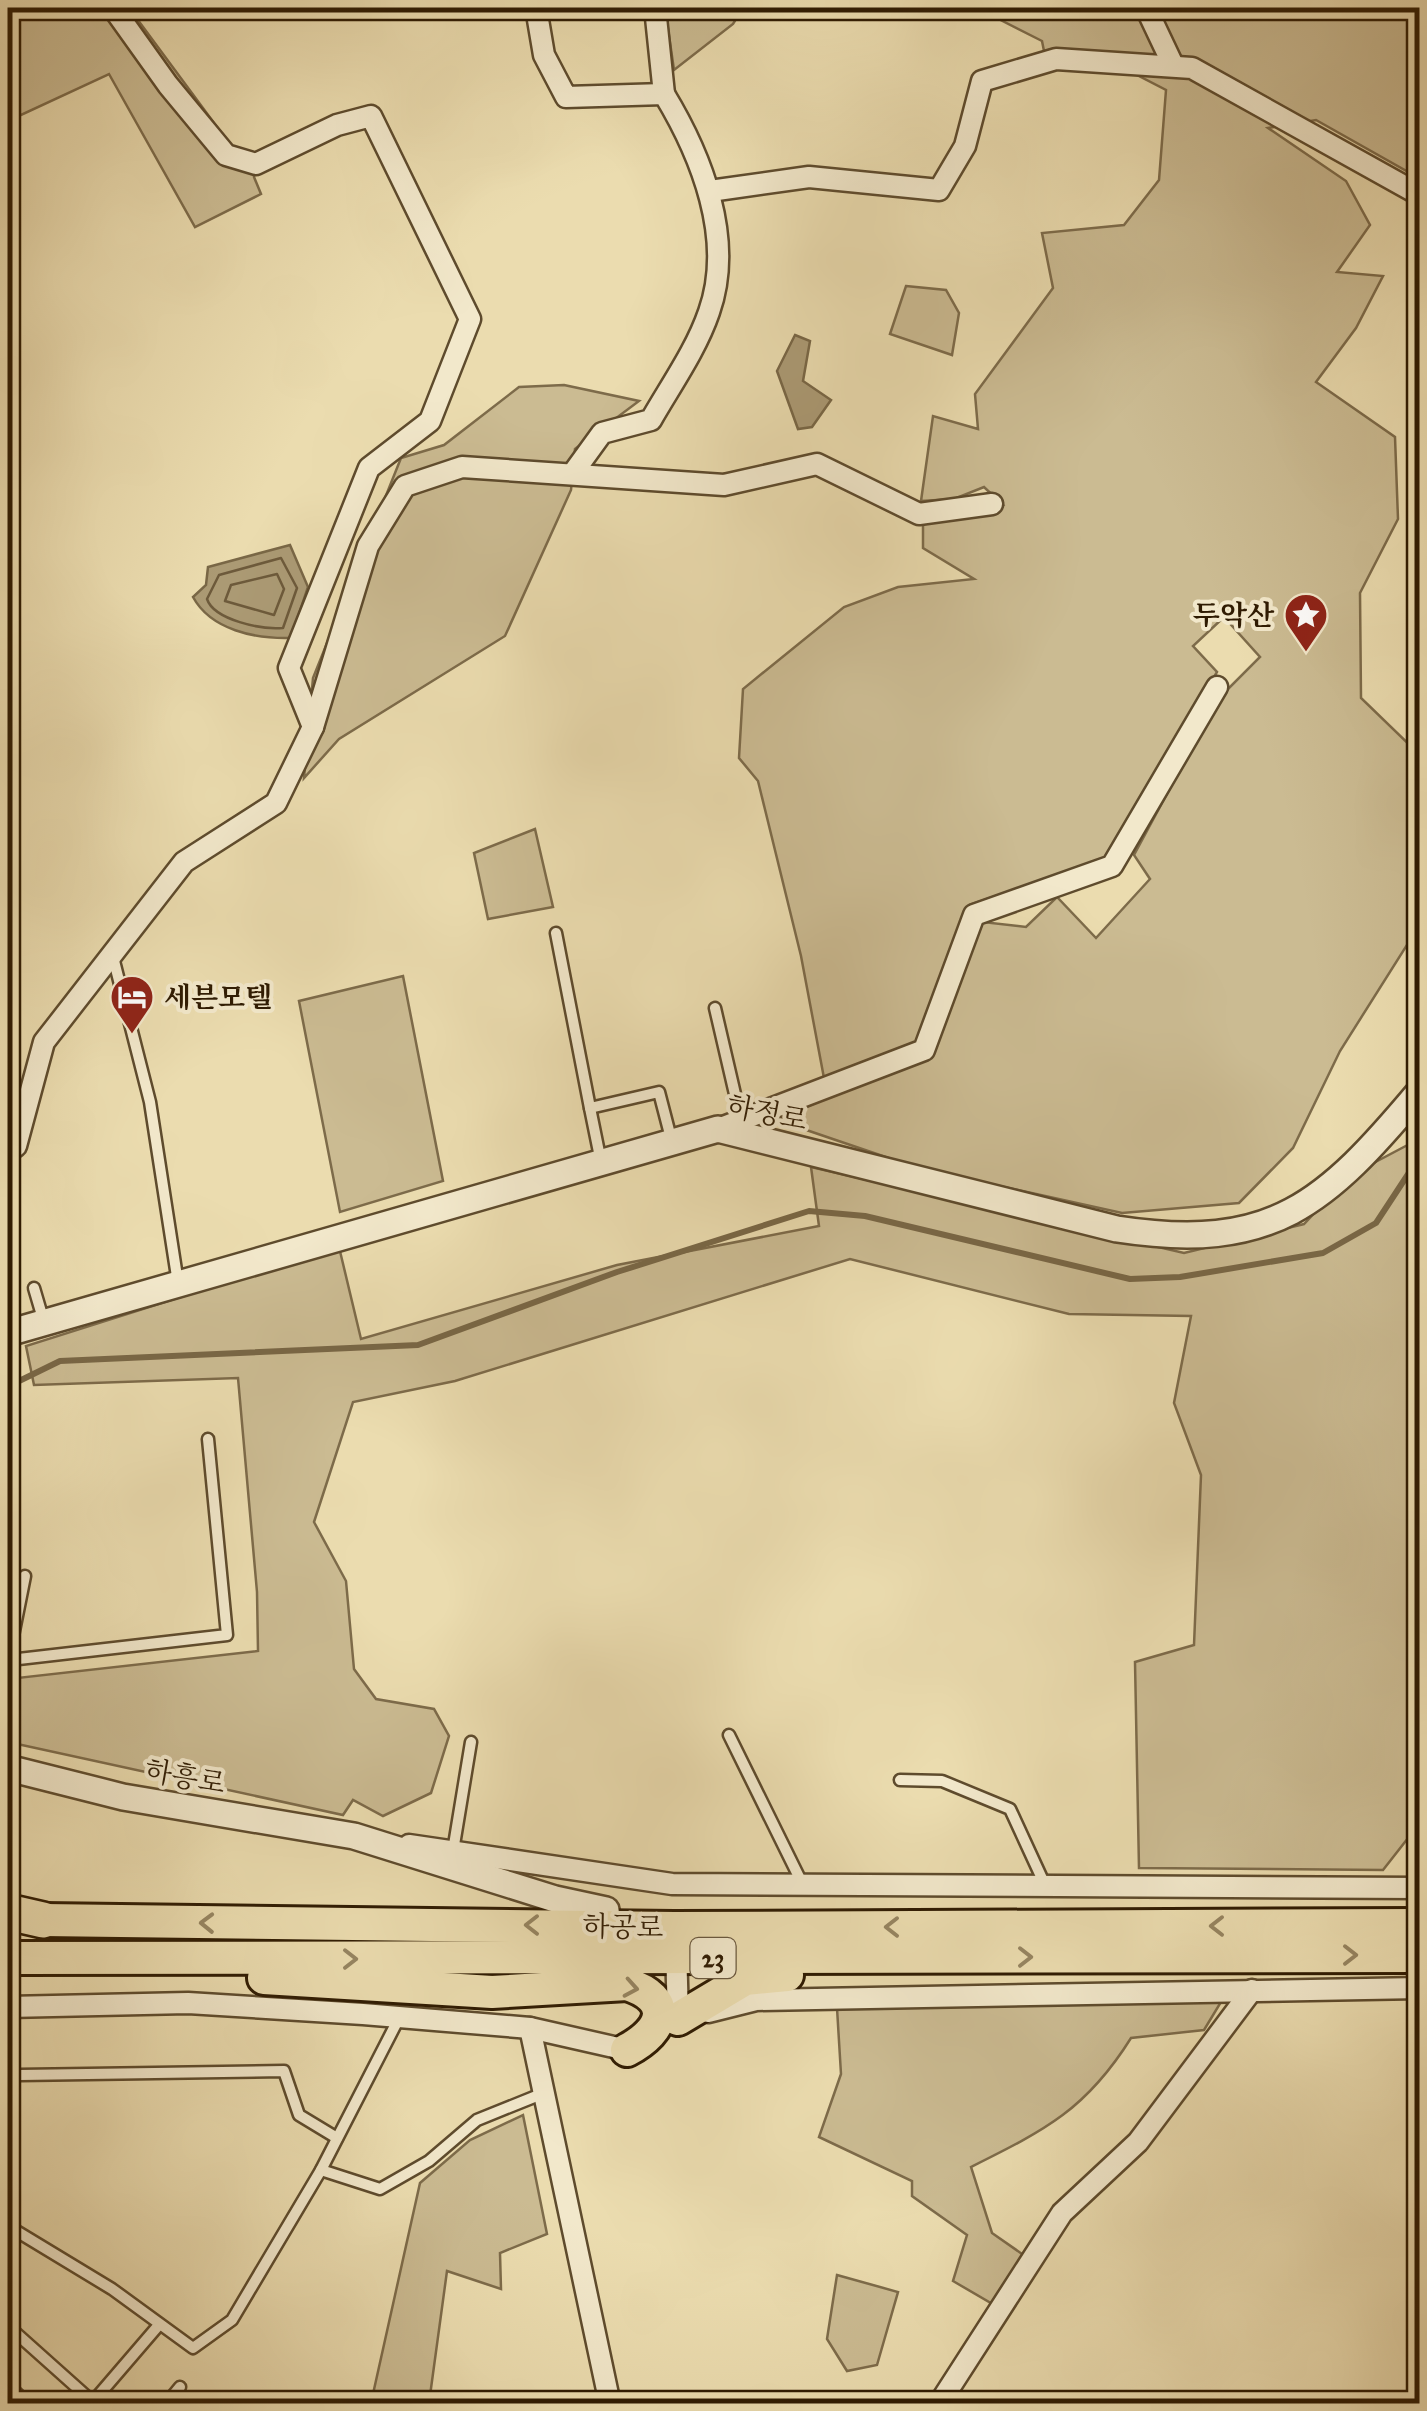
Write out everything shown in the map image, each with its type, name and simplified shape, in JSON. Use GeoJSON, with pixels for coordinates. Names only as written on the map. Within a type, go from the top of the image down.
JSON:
{"type":"FeatureCollection","features":[{"type":"Feature","properties":{"kind":"highway","name":"23"},"geometry":{"type":"LineString","coordinates":[[8,1912],[43,1920]]}},
{"type":"Feature","properties":{"kind":"main road","name":"하공로"},"geometry":{"type":"LineString","coordinates":[[43,1920],[608,1926],[676,1943],[965,1957],[1420,1956]]}},
{"type":"Feature","properties":{"kind":"main road","name":"하공로"},"geometry":{"type":"LineString","coordinates":[[8,1958],[1420,1925]]}},
{"type":"Feature","properties":{"kind":"main road"},"geometry":{"type":"LineString","coordinates":[[678,2019],[744,1979],[965,1957]]}},
{"type":"Feature","properties":{"kind":"main road"},"geometry":{"type":"LineString","coordinates":[[46,1958],[381,1988],[492,1992],[627,1984],[648,1991],[658,2005],[659,2023],[649,2038],[627,2050]]}},
{"type":"Feature","properties":{"kind":"street"},"geometry":{"type":"LineString","coordinates":[[113,8],[168,86],[226,155],[256,164],[337,124],[371,116],[470,319],[430,421],[369,468],[289,668],[313,727]]}},
{"type":"Feature","properties":{"kind":"street"},"geometry":{"type":"LineString","coordinates":[[536,8],[544,54],[566,97],[664,94]]}},
{"type":"Feature","properties":{"kind":"street"},"geometry":{"type":"LineString","coordinates":[[573,473],[602,434],[651,420],[710,310],[717,248],[710,191],[692,138],[664,94],[655,8]]}},
{"type":"Feature","properties":{"kind":"street"},"geometry":{"type":"LineString","coordinates":[[1146,8],[1173,65]]}},
{"type":"Feature","properties":{"kind":"street"},"geometry":{"type":"LineString","coordinates":[[710,191],[810,177],[939,190],[964,146],[982,82],[1056,59],[1192,68],[1420,196]]}},
{"type":"Feature","properties":{"kind":"street"},"geometry":{"type":"LineString","coordinates":[[8,1152],[16,1146],[44,1042],[184,862],[276,803],[313,727],[368,546],[405,486],[462,467],[724,485],[817,464],[920,514],[992,504]]}},
{"type":"Feature","properties":{"kind":"street"},"geometry":{"type":"LineString","coordinates":[[729,1125],[924,1050],[974,915],[1112,866],[1217,687]]}},
{"type":"Feature","properties":{"kind":"street","name":"하정로"},"geometry":{"type":"LineString","coordinates":[[8,1334],[729,1125],[1117,1229],[1177,1238],[1229,1232],[1285,1217],[1328,1190],[1420,1091]]}},
{"type":"Feature","properties":{"kind":"street","name":"하흥로"},"geometry":{"type":"LineString","coordinates":[[8,1768],[122,1797],[354,1836],[555,1899],[606,1910],[608,1926]]}},
{"type":"Feature","properties":{"kind":"street"},"geometry":{"type":"LineString","coordinates":[[354,1836],[672,1884],[1420,1888]]}},
{"type":"Feature","properties":{"kind":"street","name":"하공로"},"geometry":{"type":"LineString","coordinates":[[8,1920],[43,1920]]}},
{"type":"Feature","properties":{"kind":"street"},"geometry":{"type":"LineString","coordinates":[[676,1943],[678,2019]]}},
{"type":"Feature","properties":{"kind":"street"},"geometry":{"type":"LineString","coordinates":[[8,2006],[188,2003],[530,2028],[627,2050],[658,2043],[678,2019],[756,2000],[1420,1988]]}},
{"type":"Feature","properties":{"kind":"street"},"geometry":{"type":"LineString","coordinates":[[939,2404],[1062,2213],[1138,2142],[1252,1990]]}},
{"type":"Feature","properties":{"kind":"street"},"geometry":{"type":"LineString","coordinates":[[530,2028],[610,2404]]}},
{"type":"Feature","properties":{"kind":"lane"},"geometry":{"type":"LineString","coordinates":[[556,933],[601,1163]]}},
{"type":"Feature","properties":{"kind":"lane"},"geometry":{"type":"LineString","coordinates":[[112,955],[150,1102],[178,1284]]}},
{"type":"Feature","properties":{"kind":"lane"},"geometry":{"type":"LineString","coordinates":[[715,1008],[729,1125]]}},
{"type":"Feature","properties":{"kind":"lane"},"geometry":{"type":"LineString","coordinates":[[590,1108],[659,1092],[672,1143]]}},
{"type":"Feature","properties":{"kind":"lane"},"geometry":{"type":"LineString","coordinates":[[34,1288],[45,1323]]}},
{"type":"Feature","properties":{"kind":"lane"},"geometry":{"type":"LineString","coordinates":[[25,1576],[9,1660],[227,1635],[208,1439]]}},
{"type":"Feature","properties":{"kind":"lane"},"geometry":{"type":"LineString","coordinates":[[729,1735],[802,1884]]}},
{"type":"Feature","properties":{"kind":"lane"},"geometry":{"type":"LineString","coordinates":[[453,1851],[471,1742]]}},
{"type":"Feature","properties":{"kind":"lane"},"geometry":{"type":"LineString","coordinates":[[900,1780],[942,1781],[1010,1809],[1045,1885]]}},
{"type":"Feature","properties":{"kind":"lane"},"geometry":{"type":"LineString","coordinates":[[8,2226],[112,2289],[193,2348],[232,2320],[321,2170],[398,2020]]}},
{"type":"Feature","properties":{"kind":"lane"},"geometry":{"type":"LineString","coordinates":[[20,2074],[284,2072],[299,2114],[337,2138]]}},
{"type":"Feature","properties":{"kind":"lane"},"geometry":{"type":"LineString","coordinates":[[321,2170],[380,2189],[428,2161],[476,2120],[546,2092]]}},
{"type":"Feature","properties":{"kind":"lane"},"geometry":{"type":"LineString","coordinates":[[8,2326],[92,2403],[158,2326]]}},
{"type":"Feature","properties":{"kind":"lane"},"geometry":{"type":"LineString","coordinates":[[8,2385],[28,2404]]}},
{"type":"Feature","properties":{"kind":"lane"},"geometry":{"type":"LineString","coordinates":[[166,2404],[180,2387]]}},
{"type":"Feature","properties":{"kind":"shaded area"},"geometry":{"type":"Polygon","coordinates":[[[8,8],[129,8],[231,146],[255,155],[254,177],[261,194],[195,227],[109,74],[8,121],[8,8]]]}},
{"type":"Feature","properties":{"kind":"shaded area"},"geometry":{"type":"Polygon","coordinates":[[[665,8],[743,8],[733,24],[674,70],[665,8]]]}},
{"type":"Feature","properties":{"kind":"shaded area"},"geometry":{"type":"Polygon","coordinates":[[[977,8],[1419,8],[1419,178],[1316,120],[1268,128],[1346,181],[1370,225],[1337,272],[1383,276],[1356,328],[1316,382],[1395,437],[1398,519],[1360,593],[1361,698],[1420,755],[1419,926],[1340,1051],[1293,1148],[1239,1203],[1122,1213],[918,1168],[777,1120],[930,1052],[983,922],[1026,927],[1057,897],[1096,938],[1150,879],[1134,855],[1218,699],[1260,657],[1224,617],[1193,646],[1217,672],[1107,859],[969,905],[918,1041],[824,1078],[801,956],[758,781],[739,758],[743,689],[844,607],[898,587],[974,579],[923,548],[923,522],[970,517],[1003,505],[984,487],[954,499],[921,501],[933,416],[978,429],[975,394],[1053,288],[1042,233],[1124,225],[1159,180],[1166,90],[1098,55],[1045,56],[1042,41],[977,8]]]}},
{"type":"Feature","properties":{"kind":"shaded area"},"geometry":{"type":"Polygon","coordinates":[[[906,286],[946,290],[959,313],[952,355],[890,334],[906,286]]]}},
{"type":"Feature","properties":{"kind":"shaded area"},"geometry":{"type":"Polygon","coordinates":[[[564,385],[639,401],[575,449],[571,490],[505,636],[339,739],[304,778],[313,678],[401,458],[444,445],[519,387],[564,385]]]}},
{"type":"Feature","properties":{"kind":"shaded area"},"geometry":{"type":"Polygon","coordinates":[[[535,829],[553,907],[488,919],[474,853],[535,829]]]}},
{"type":"Feature","properties":{"kind":"shaded area"},"geometry":{"type":"Polygon","coordinates":[[[403,976],[443,1181],[340,1212],[299,1001],[403,976]]]}},
{"type":"Feature","properties":{"kind":"shaded area"},"geometry":{"type":"Polygon","coordinates":[[[1419,1139],[1419,1824],[1383,1870],[1139,1868],[1135,1662],[1194,1645],[1201,1475],[1174,1403],[1191,1316],[1069,1314],[850,1259],[455,1381],[353,1402],[314,1522],[346,1581],[354,1669],[376,1699],[434,1709],[449,1736],[431,1793],[383,1816],[353,1800],[343,1815],[8,1742],[8,1679],[258,1651],[257,1592],[238,1378],[34,1385],[26,1346],[339,1247],[361,1339],[617,1265],[819,1226],[811,1167],[1184,1253],[1304,1224],[1349,1176],[1419,1139]]]}},
{"type":"Feature","properties":{"kind":"shaded area"},"geometry":{"type":"Polygon","coordinates":[[[1101,1999],[1221,2002],[1204,2030],[1131,2038],[1097,2083],[1062,2116],[971,2167],[992,2233],[1025,2256],[996,2306],[953,2281],[967,2235],[912,2196],[912,2181],[819,2137],[841,2074],[837,2008],[1101,1999]]]}},
{"type":"Feature","properties":{"kind":"shaded area"},"geometry":{"type":"Polygon","coordinates":[[[523,2115],[547,2234],[500,2253],[501,2289],[447,2271],[429,2403],[371,2403],[420,2183],[470,2140],[523,2115]]]}},
{"type":"Feature","properties":{"kind":"shaded area"},"geometry":{"type":"Polygon","coordinates":[[[837,2275],[898,2292],[877,2365],[847,2371],[827,2339],[837,2275]]]}},
{"type":"Feature","properties":{"kind":"water"},"geometry":{"type":"Polygon","coordinates":[[[795,335],[810,341],[803,381],[831,400],[812,427],[798,429],[777,371],[795,335]]]}},
{"type":"Feature","properties":{"kind":"water"},"geometry":{"type":"Polygon","coordinates":[[[290,545],[308,587],[291,638],[263,637],[222,625],[193,597],[206,585],[208,567],[290,545]]]}},
{"type":"Feature","properties":{"kind":"waterway"},"geometry":{"type":"LineString","coordinates":[[8,1391],[13,1384],[60,1361],[418,1345],[617,1272],[809,1211],[865,1216],[1130,1279],[1180,1277],[1323,1253],[1376,1223],[1420,1156]]}},
{"type":"Feature","properties":{"kind":"place","name":"두악산"},"geometry":{"type":"Point","coordinates":[1306,653]}},
{"type":"Feature","properties":{"kind":"place","name":"세븐모텔"},"geometry":{"type":"Point","coordinates":[132,1035]}}]}
